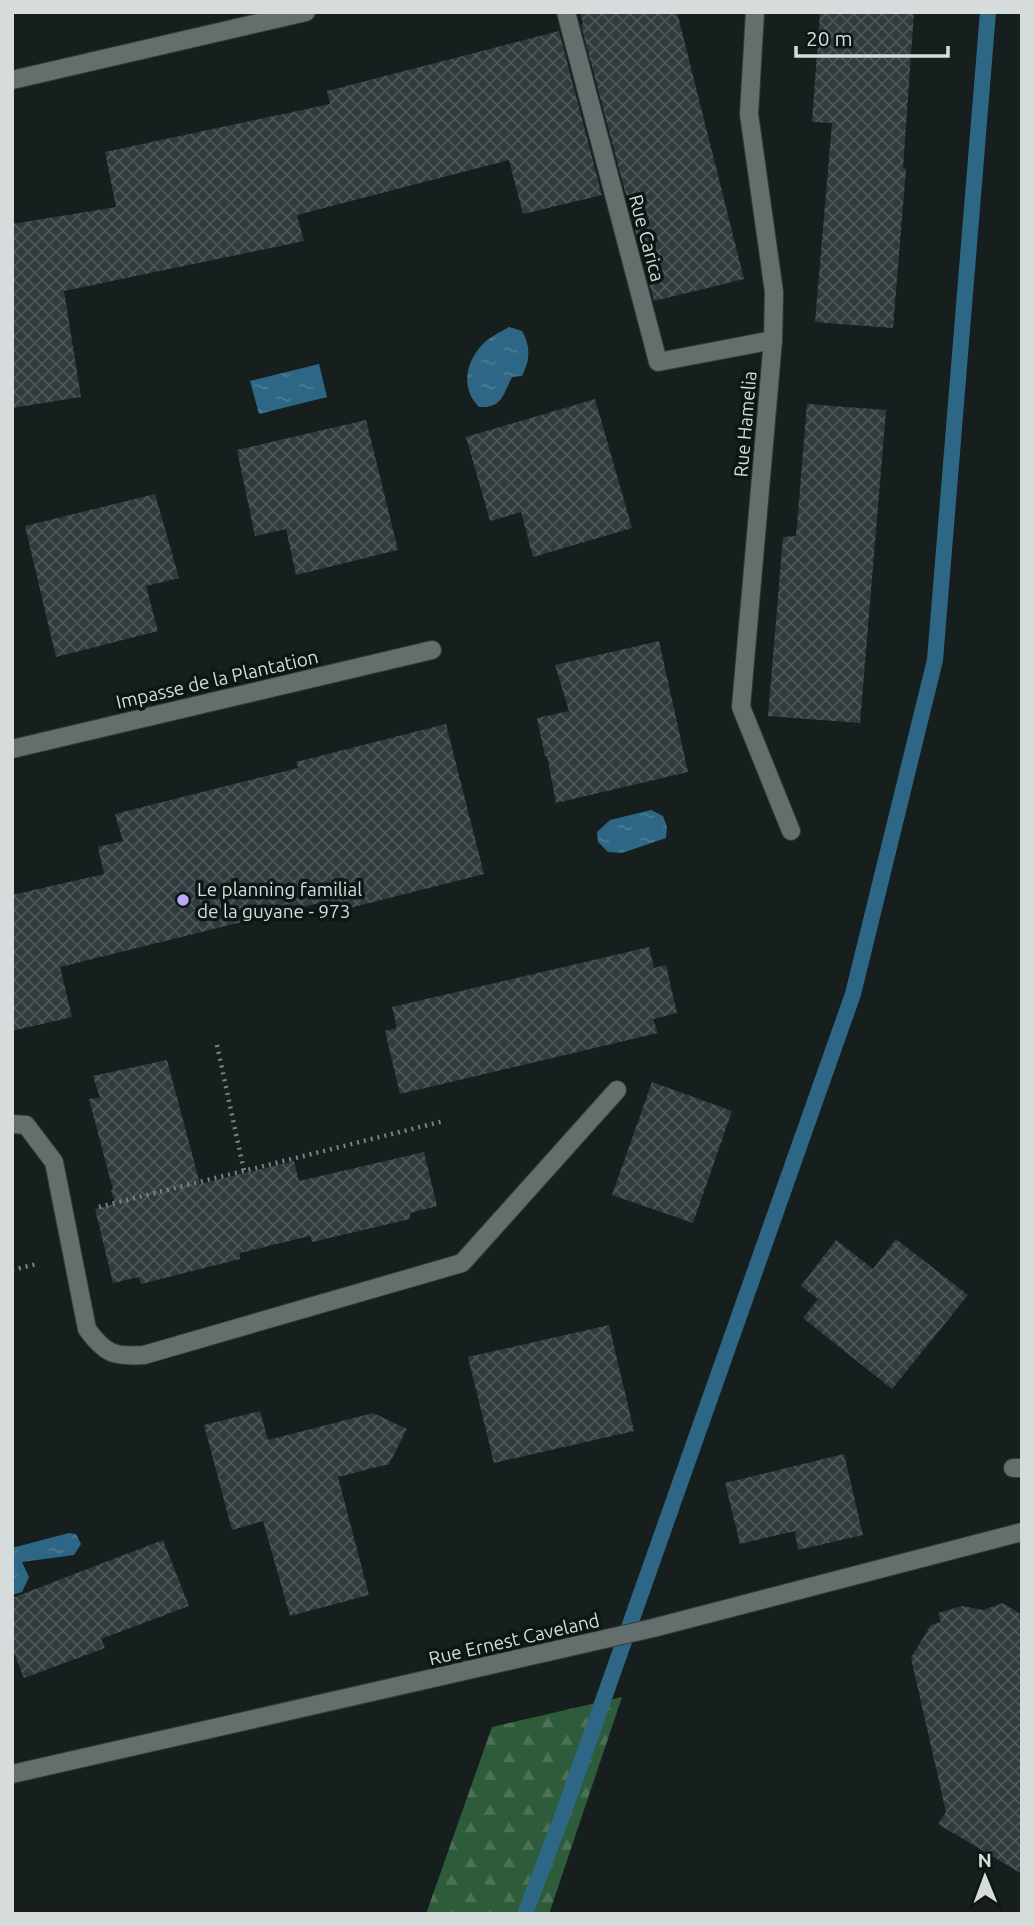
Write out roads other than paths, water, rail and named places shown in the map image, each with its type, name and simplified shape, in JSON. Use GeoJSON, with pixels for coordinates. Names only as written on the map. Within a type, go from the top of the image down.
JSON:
{"type":"FeatureCollection","features":[{"type":"Feature","properties":{"kind":"street"},"geometry":{"type":"LineString","coordinates":[[12,80],[306,12]]}},
{"type":"Feature","properties":{"kind":"street","name":"Rue Carica"},"geometry":{"type":"LineString","coordinates":[[566,12],[658,362],[773,340]]}},
{"type":"Feature","properties":{"kind":"street","name":"Rue Hamelia"},"geometry":{"type":"LineString","coordinates":[[755,12],[749,114],[774,292],[773,340],[741,707],[791,831]]}},
{"type":"Feature","properties":{"kind":"street","name":"Impasse de la Plantation"},"geometry":{"type":"LineString","coordinates":[[12,749],[432,650]]}},
{"type":"Feature","properties":{"kind":"street"},"geometry":{"type":"LineString","coordinates":[[12,1124],[26,1125],[54,1162],[88,1329],[100,1346],[122,1356],[144,1355],[462,1263],[617,1090]]}},
{"type":"Feature","properties":{"kind":"street","name":"Rue Ernest Caveland"},"geometry":{"type":"LineString","coordinates":[[12,1774],[653,1628],[1022,1532]]}},
{"type":"Feature","properties":{"kind":"water"},"geometry":{"type":"Polygon","coordinates":[[[509,327],[522,331],[527,342],[528,359],[525,370],[522,376],[512,377],[497,403],[479,407],[469,392],[467,377],[471,361],[484,343],[509,327]]]}},
{"type":"Feature","properties":{"kind":"water"},"geometry":{"type":"Polygon","coordinates":[[[319,364],[327,397],[259,414],[250,381],[319,364]]]}},
{"type":"Feature","properties":{"kind":"water"},"geometry":{"type":"Polygon","coordinates":[[[651,810],[663,816],[667,827],[666,838],[622,853],[608,852],[598,842],[597,832],[610,820],[651,810]]]}},
{"type":"Feature","properties":{"kind":"water"},"geometry":{"type":"Polygon","coordinates":[[[69,1533],[76,1534],[81,1544],[74,1555],[22,1562],[29,1577],[22,1592],[12,1595],[12,1548],[69,1533]]]}},
{"type":"Feature","properties":{"kind":"waterway"},"geometry":{"type":"LineString","coordinates":[[525,1914],[564,1811],[853,994],[935,660],[988,12]]}},
{"type":"Feature","properties":{"kind":"place","name":"Le planning familial de la guyane - 973"},"geometry":{"type":"Point","coordinates":[183,900]}}]}
